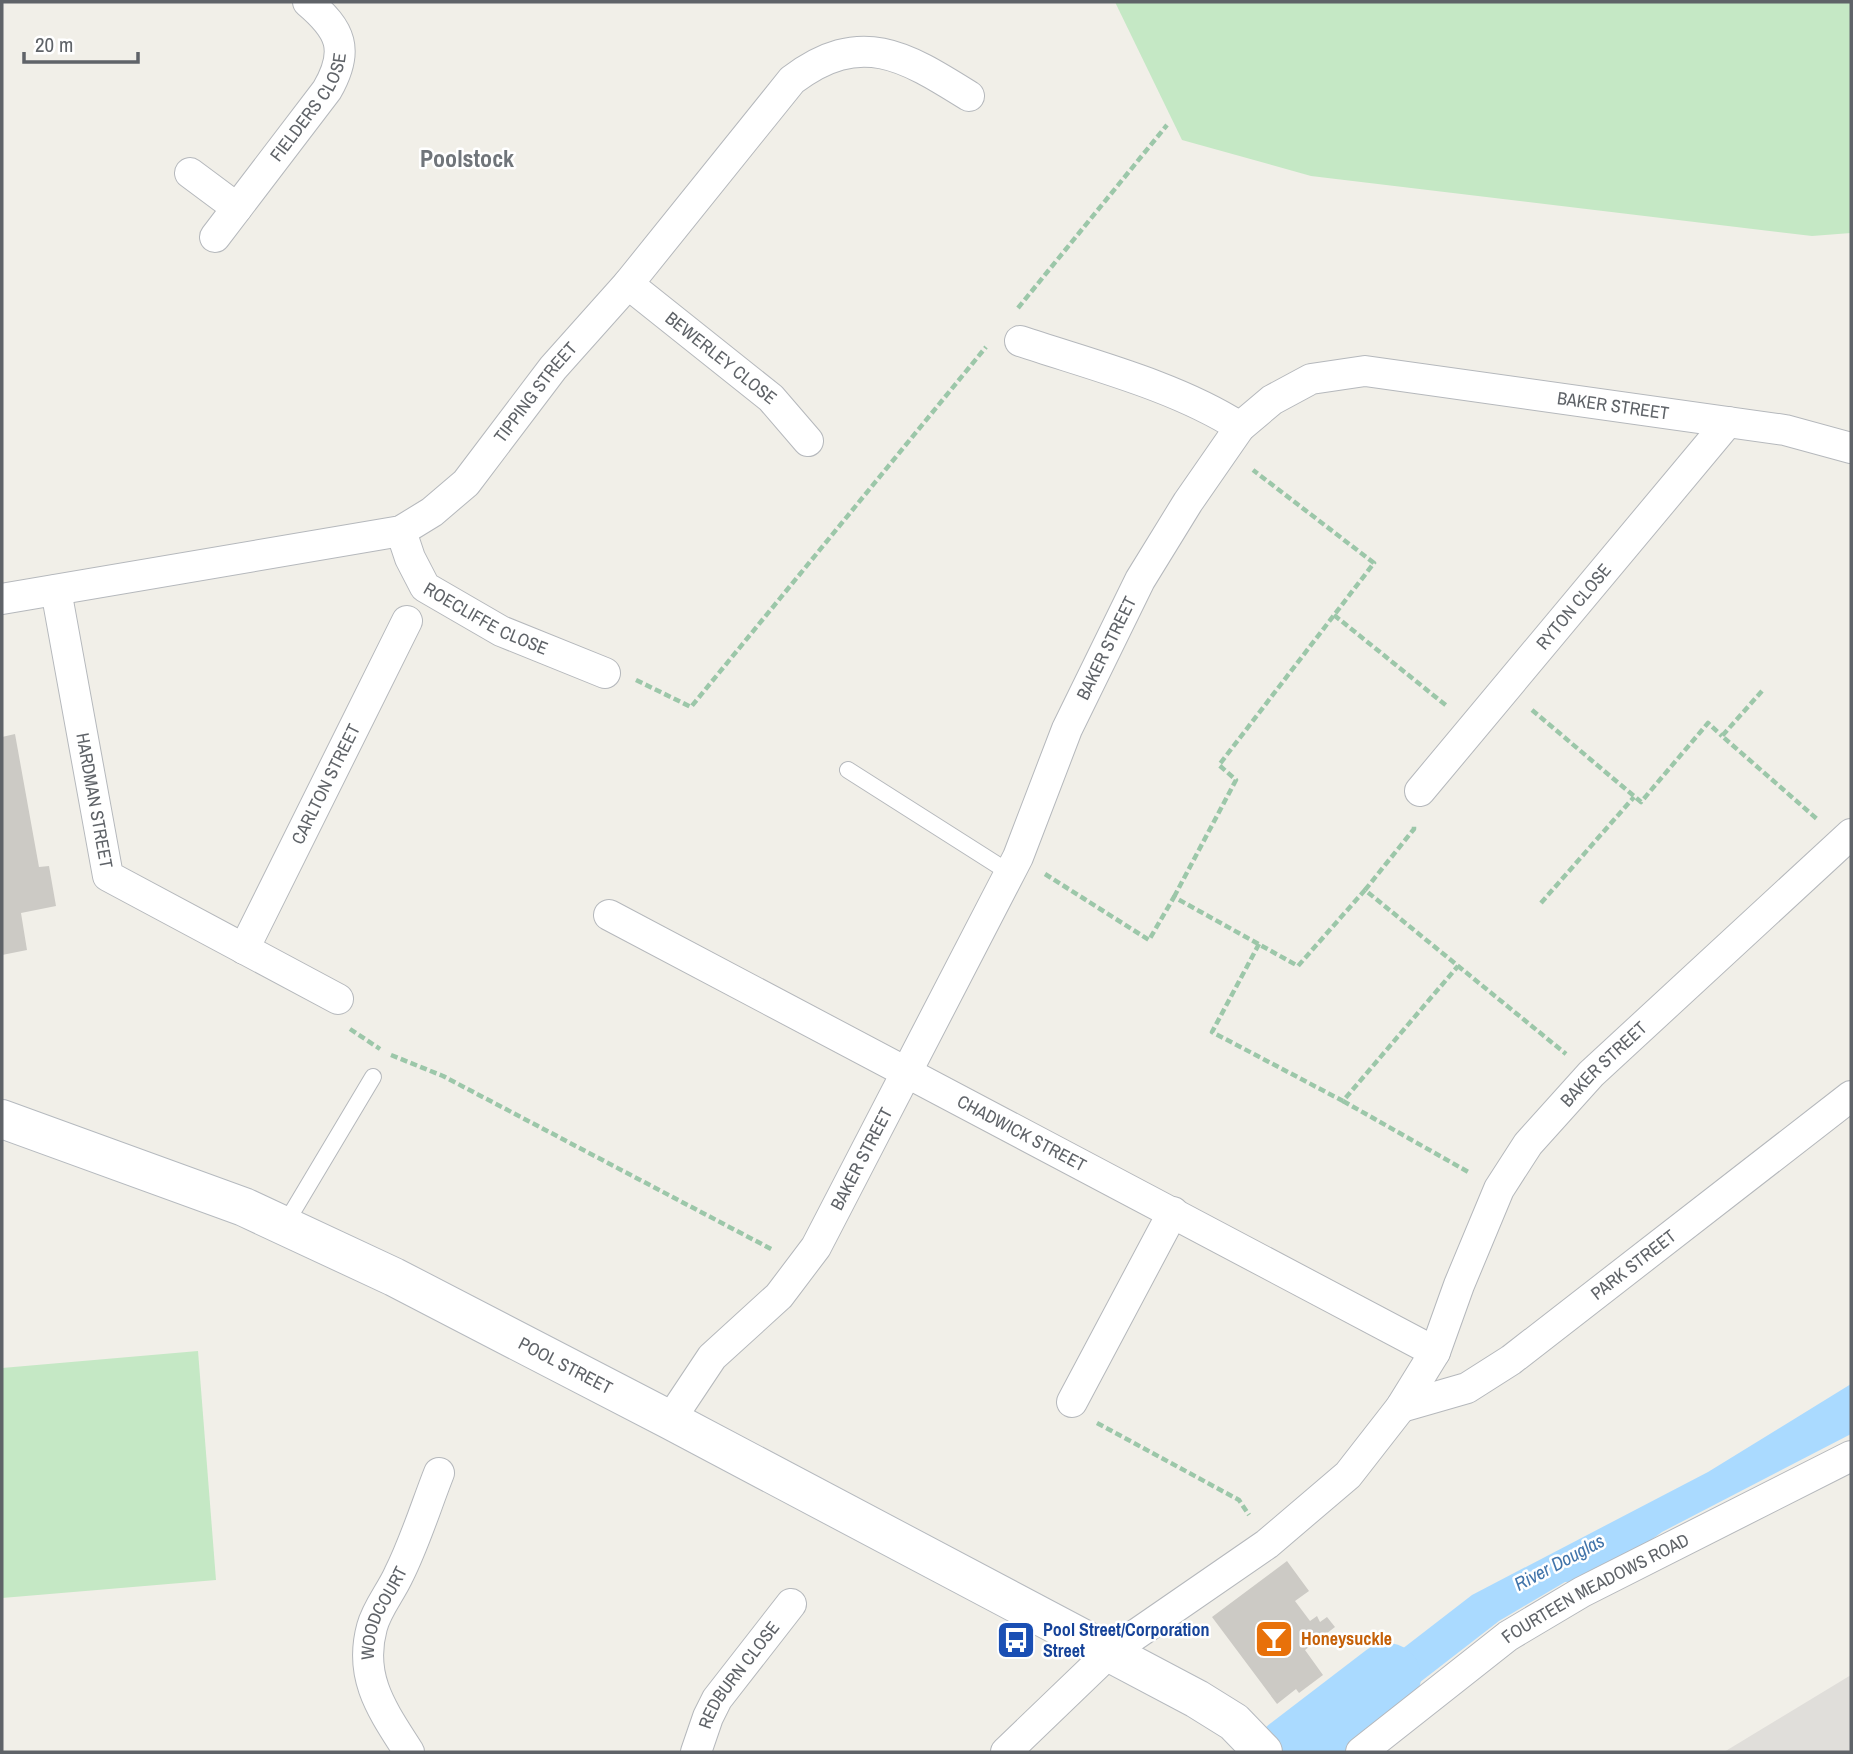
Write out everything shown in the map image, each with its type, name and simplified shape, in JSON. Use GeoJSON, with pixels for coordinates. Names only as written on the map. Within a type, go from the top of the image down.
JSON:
{"type":"FeatureCollection","features":[{"type":"Feature","properties":{"kind":"street","name":"FIELDERS CLOSE"},"geometry":{"type":"LineString","coordinates":[[215,237],[327,90],[336,74],[340,56],[338,37],[329,19],[308,2]]}},
{"type":"Feature","properties":{"kind":"street","name":"TIPPING STREET"},"geometry":{"type":"LineString","coordinates":[[2,598],[401,531],[432,512],[466,483],[553,368],[628,284],[792,80],[812,65],[835,57],[859,52],[884,52],[924,68],[969,96]]}},
{"type":"Feature","properties":{"kind":"street"},"geometry":{"type":"LineString","coordinates":[[190,173],[237,208]]}},
{"type":"Feature","properties":{"kind":"street","name":"BEWERLEY CLOSE"},"geometry":{"type":"LineString","coordinates":[[628,284],[771,398],[808,441]]}},
{"type":"Feature","properties":{"kind":"street"},"geometry":{"type":"LineString","coordinates":[[1008,332],[1215,411],[1232,438]]}},
{"type":"Feature","properties":{"kind":"street","name":"BAKER STREET"},"geometry":{"type":"LineString","coordinates":[[670,1420],[712,1357],[779,1296],[816,1247],[1014,865],[1067,729],[1140,580],[1188,502],[1232,438],[1272,400],[1311,379],[1365,371],[1785,430],[1851,448]]}},
{"type":"Feature","properties":{"kind":"street","name":"RYTON CLOSE"},"geometry":{"type":"LineString","coordinates":[[1420,792],[1728,422]]}},
{"type":"Feature","properties":{"kind":"street","name":"ROECLIFFE CLOSE"},"geometry":{"type":"LineString","coordinates":[[401,531],[410,558],[425,587],[501,631],[604,673]]}},
{"type":"Feature","properties":{"kind":"street","name":"HARDMAN STREET"},"geometry":{"type":"LineString","coordinates":[[56,590],[108,876],[338,999]]}},
{"type":"Feature","properties":{"kind":"street","name":"CARLTON STREET"},"geometry":{"type":"LineString","coordinates":[[244,949],[407,621]]}},
{"type":"Feature","properties":{"kind":"street","name":"BAKER STREET"},"geometry":{"type":"LineString","coordinates":[[1435,1352],[1459,1285],[1499,1189],[1528,1144],[1591,1074],[1847,837]]}},
{"type":"Feature","properties":{"kind":"street","name":"CHADWICK STREET"},"geometry":{"type":"LineString","coordinates":[[609,915],[1435,1352]]}},
{"type":"Feature","properties":{"kind":"street","name":"PARK STREET"},"geometry":{"type":"LineString","coordinates":[[1401,1407],[1467,1388],[1511,1360],[1851,1096]]}},
{"type":"Feature","properties":{"kind":"street","name":"POOL STREET"},"geometry":{"type":"LineString","coordinates":[[2,1119],[244,1207],[394,1277],[1197,1699],[1234,1722],[1263,1752]]}},
{"type":"Feature","properties":{"kind":"street"},"geometry":{"type":"LineString","coordinates":[[1072,1402],[1173,1212]]}},
{"type":"Feature","properties":{"kind":"street"},"geometry":{"type":"LineString","coordinates":[[1006,1752],[1109,1653],[1268,1544],[1349,1475],[1401,1407],[1435,1352]]}},
{"type":"Feature","properties":{"kind":"street","name":"FOURTEEN MEADOWS ROAD"},"geometry":{"type":"LineString","coordinates":[[1361,1752],[1508,1636],[1582,1592],[1851,1456]]}},
{"type":"Feature","properties":{"kind":"street","name":"WOODCOURT"},"geometry":{"type":"LineString","coordinates":[[409,1752],[377,1702],[370,1679],[368,1655],[372,1626],[400,1573],[439,1473]]}},
{"type":"Feature","properties":{"kind":"street","name":"REDBURN CLOSE"},"geometry":{"type":"LineString","coordinates":[[696,1752],[717,1699],[791,1604]]}},
{"type":"Feature","properties":{"kind":"lane"},"geometry":{"type":"LineString","coordinates":[[848,770],[1014,865]]}},
{"type":"Feature","properties":{"kind":"lane"},"geometry":{"type":"LineString","coordinates":[[284,1226],[373,1077]]}},
{"type":"Feature","properties":{"kind":"path"},"geometry":{"type":"LineString","coordinates":[[604,673],[641,681],[691,707],[1008,332],[1167,125]]}},
{"type":"Feature","properties":{"kind":"path"},"geometry":{"type":"LineString","coordinates":[[1014,865],[1149,940],[1236,780],[1219,765],[1374,563],[1232,438]]}},
{"type":"Feature","properties":{"kind":"path"},"geometry":{"type":"LineString","coordinates":[[1335,615],[1473,726]]}},
{"type":"Feature","properties":{"kind":"path"},"geometry":{"type":"LineString","coordinates":[[1506,687],[1641,802],[1708,723],[1847,837]]}},
{"type":"Feature","properties":{"kind":"path"},"geometry":{"type":"LineString","coordinates":[[1723,736],[1762,691]]}},
{"type":"Feature","properties":{"kind":"path"},"geometry":{"type":"LineString","coordinates":[[1174,897],[1298,966],[1413,829],[1420,792]]}},
{"type":"Feature","properties":{"kind":"path"},"geometry":{"type":"LineString","coordinates":[[1541,903],[1634,797]]}},
{"type":"Feature","properties":{"kind":"path"},"geometry":{"type":"LineString","coordinates":[[1364,890],[1591,1074]]}},
{"type":"Feature","properties":{"kind":"path"},"geometry":{"type":"LineString","coordinates":[[1259,944],[1212,1031],[1499,1189]]}},
{"type":"Feature","properties":{"kind":"path"},"geometry":{"type":"LineString","coordinates":[[1343,1101],[1458,966]]}},
{"type":"Feature","properties":{"kind":"path"},"geometry":{"type":"LineString","coordinates":[[338,999],[351,1031],[390,1055],[443,1076],[802,1266]]}},
{"type":"Feature","properties":{"kind":"path"},"geometry":{"type":"LineString","coordinates":[[1072,1402],[1091,1420],[1239,1500],[1268,1544]]}},
{"type":"Feature","properties":{"kind":"shaded area"},"geometry":{"type":"Polygon","coordinates":[[[1851,1675],[1851,1752],[1724,1752],[1851,1675]]]}},
{"type":"Feature","properties":{"kind":"green space"},"geometry":{"type":"Polygon","coordinates":[[[1115,2],[1851,2],[1851,233],[1812,236],[1311,176],[1182,140],[1115,2]]]}},
{"type":"Feature","properties":{"kind":"green space"},"geometry":{"type":"Polygon","coordinates":[[[198,1351],[216,1580],[2,1598],[2,1368],[198,1351]]]}},
{"type":"Feature","properties":{"kind":"water"},"geometry":{"type":"Polygon","coordinates":[[[1851,1384],[1851,1434],[1662,1532],[1629,1556],[1582,1581],[1565,1582],[1499,1621],[1344,1741],[1327,1748],[1305,1724],[1472,1595],[1708,1472],[1851,1384]]]}},
{"type":"Feature","properties":{"kind":"building"},"geometry":{"type":"Polygon","coordinates":[[[15,734],[39,867],[49,866],[56,906],[21,913],[27,950],[2,955],[2,737],[15,734]]]}},
{"type":"Feature","properties":{"kind":"building","name":"Honeysuckle"},"geometry":{"type":"Polygon","coordinates":[[[1287,1561],[1309,1591],[1295,1601],[1310,1621],[1317,1616],[1320,1622],[1327,1617],[1335,1627],[1305,1650],[1323,1675],[1299,1693],[1296,1689],[1277,1704],[1212,1617],[1287,1561]]]}},
{"type":"Feature","properties":{"kind":"waterway","name":"River Douglas"},"geometry":{"type":"LineString","coordinates":[[1289,1752],[1387,1677]]}},
{"type":"Feature","properties":{"kind":"place","name":"Honeysuckle"},"geometry":{"type":"Point","coordinates":[1274,1639]}},
{"type":"Feature","properties":{"kind":"place","name":"Pool Street/Corporation Street"},"geometry":{"type":"Point","coordinates":[1016,1640]}},
{"type":"Feature","properties":{"kind":"district","name":"Poolstock"},"geometry":{"type":"Point","coordinates":[467,159]}}]}
